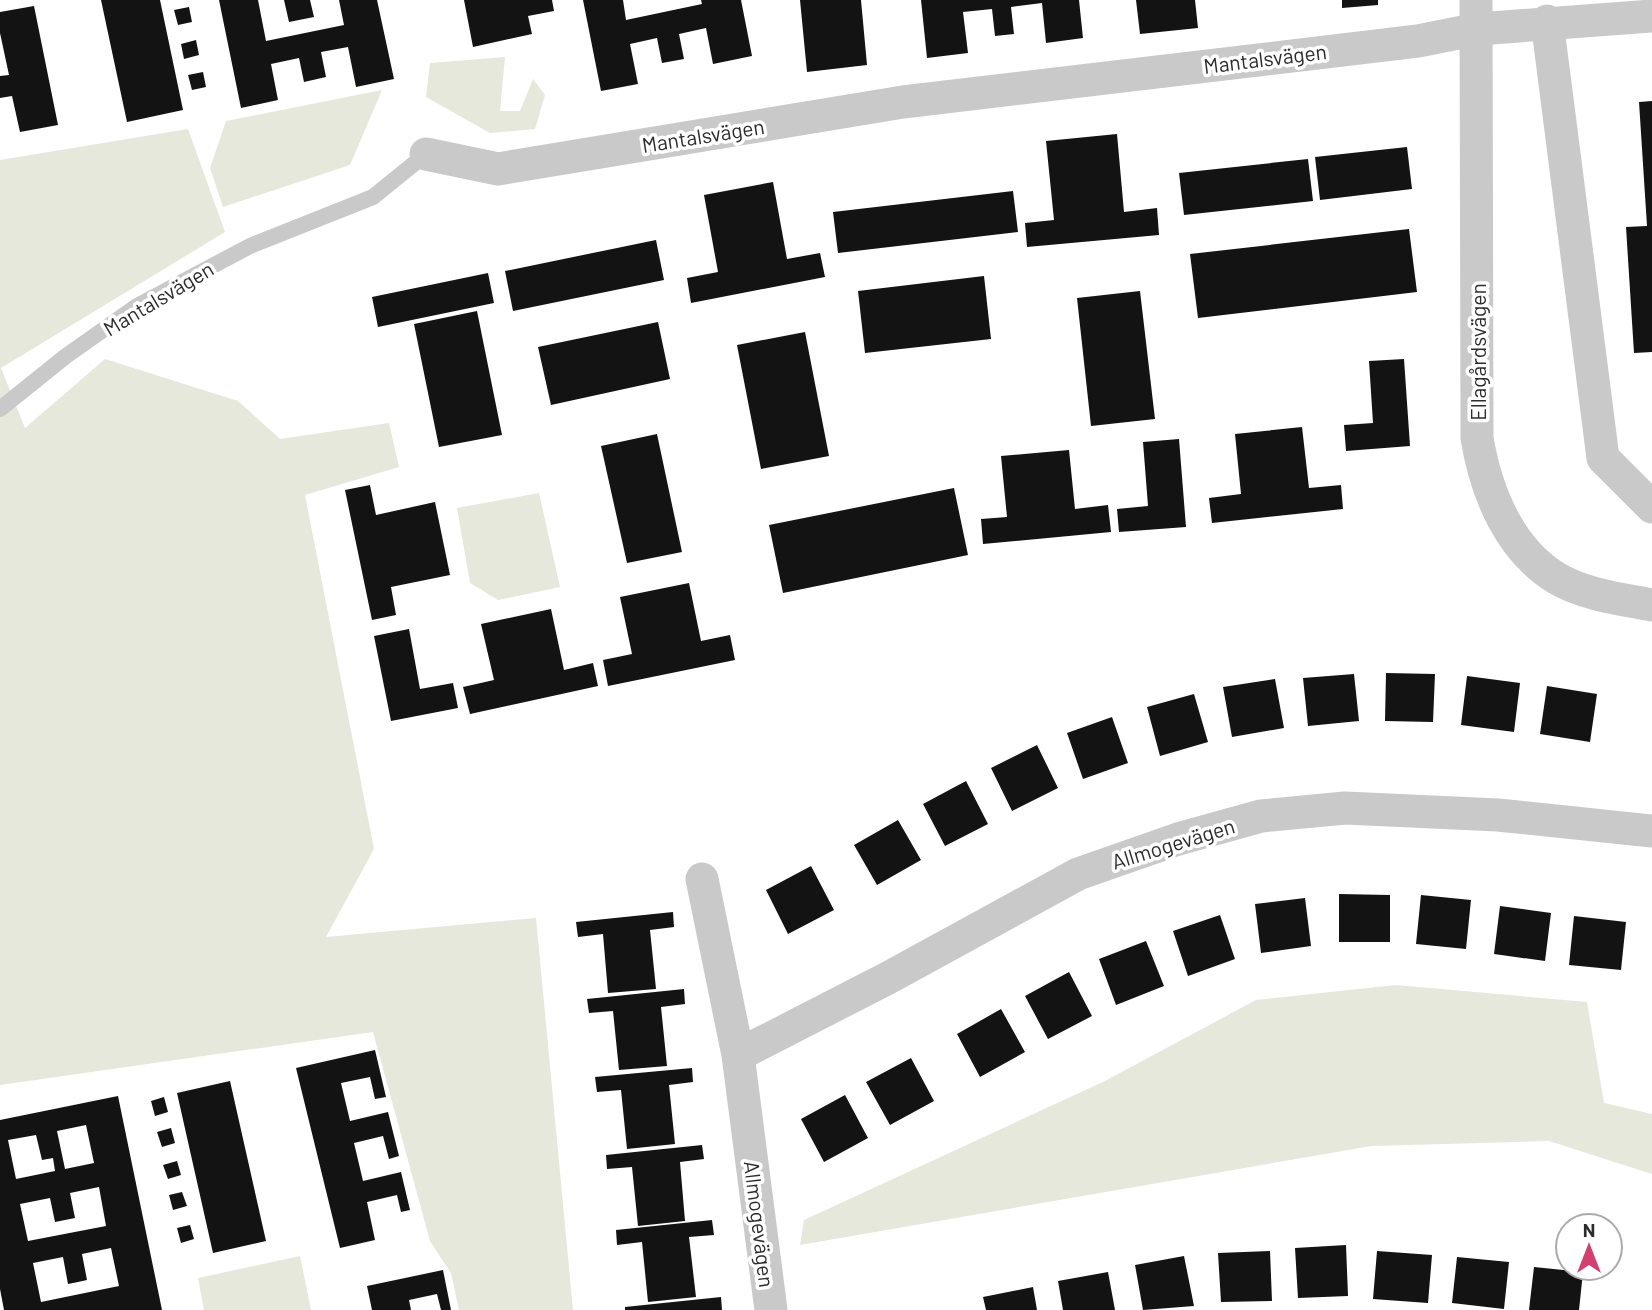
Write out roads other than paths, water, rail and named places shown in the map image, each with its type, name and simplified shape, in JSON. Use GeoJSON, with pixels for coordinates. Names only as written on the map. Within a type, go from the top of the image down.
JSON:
{"type":"FeatureCollection","features":[{"type":"Feature","properties":{"kind":"street","name":"Mantalsvägen"},"geometry":{"type":"LineString","coordinates":[[426,154],[498,169],[903,102],[1419,41],[1477,14],[1547,11],[1652,16]]}},
{"type":"Feature","properties":{"kind":"street"},"geometry":{"type":"LineString","coordinates":[[1547,11],[1603,458],[1652,507]]}},
{"type":"Feature","properties":{"kind":"street","name":"Ellagårdsvägen"},"geometry":{"type":"LineString","coordinates":[[1477,14],[1477,438],[1483,473],[1500,513],[1525,553],[1559,579],[1597,594],[1652,605]]}},
{"type":"Feature","properties":{"kind":"street","name":"Allmogevägen"},"geometry":{"type":"LineString","coordinates":[[738,1055],[888,978],[1077,874],[1178,839],[1261,817],[1345,808],[1498,815],[1652,831]]}},
{"type":"Feature","properties":{"kind":"street","name":"Allmogevägen"},"geometry":{"type":"LineString","coordinates":[[702,878],[738,1055],[771,1310]]}},
{"type":"Feature","properties":{"kind":"lane","name":"Mantalsvägen"},"geometry":{"type":"LineString","coordinates":[[0,410],[66,356],[136,306],[250,246],[373,197],[426,154]]}}]}
